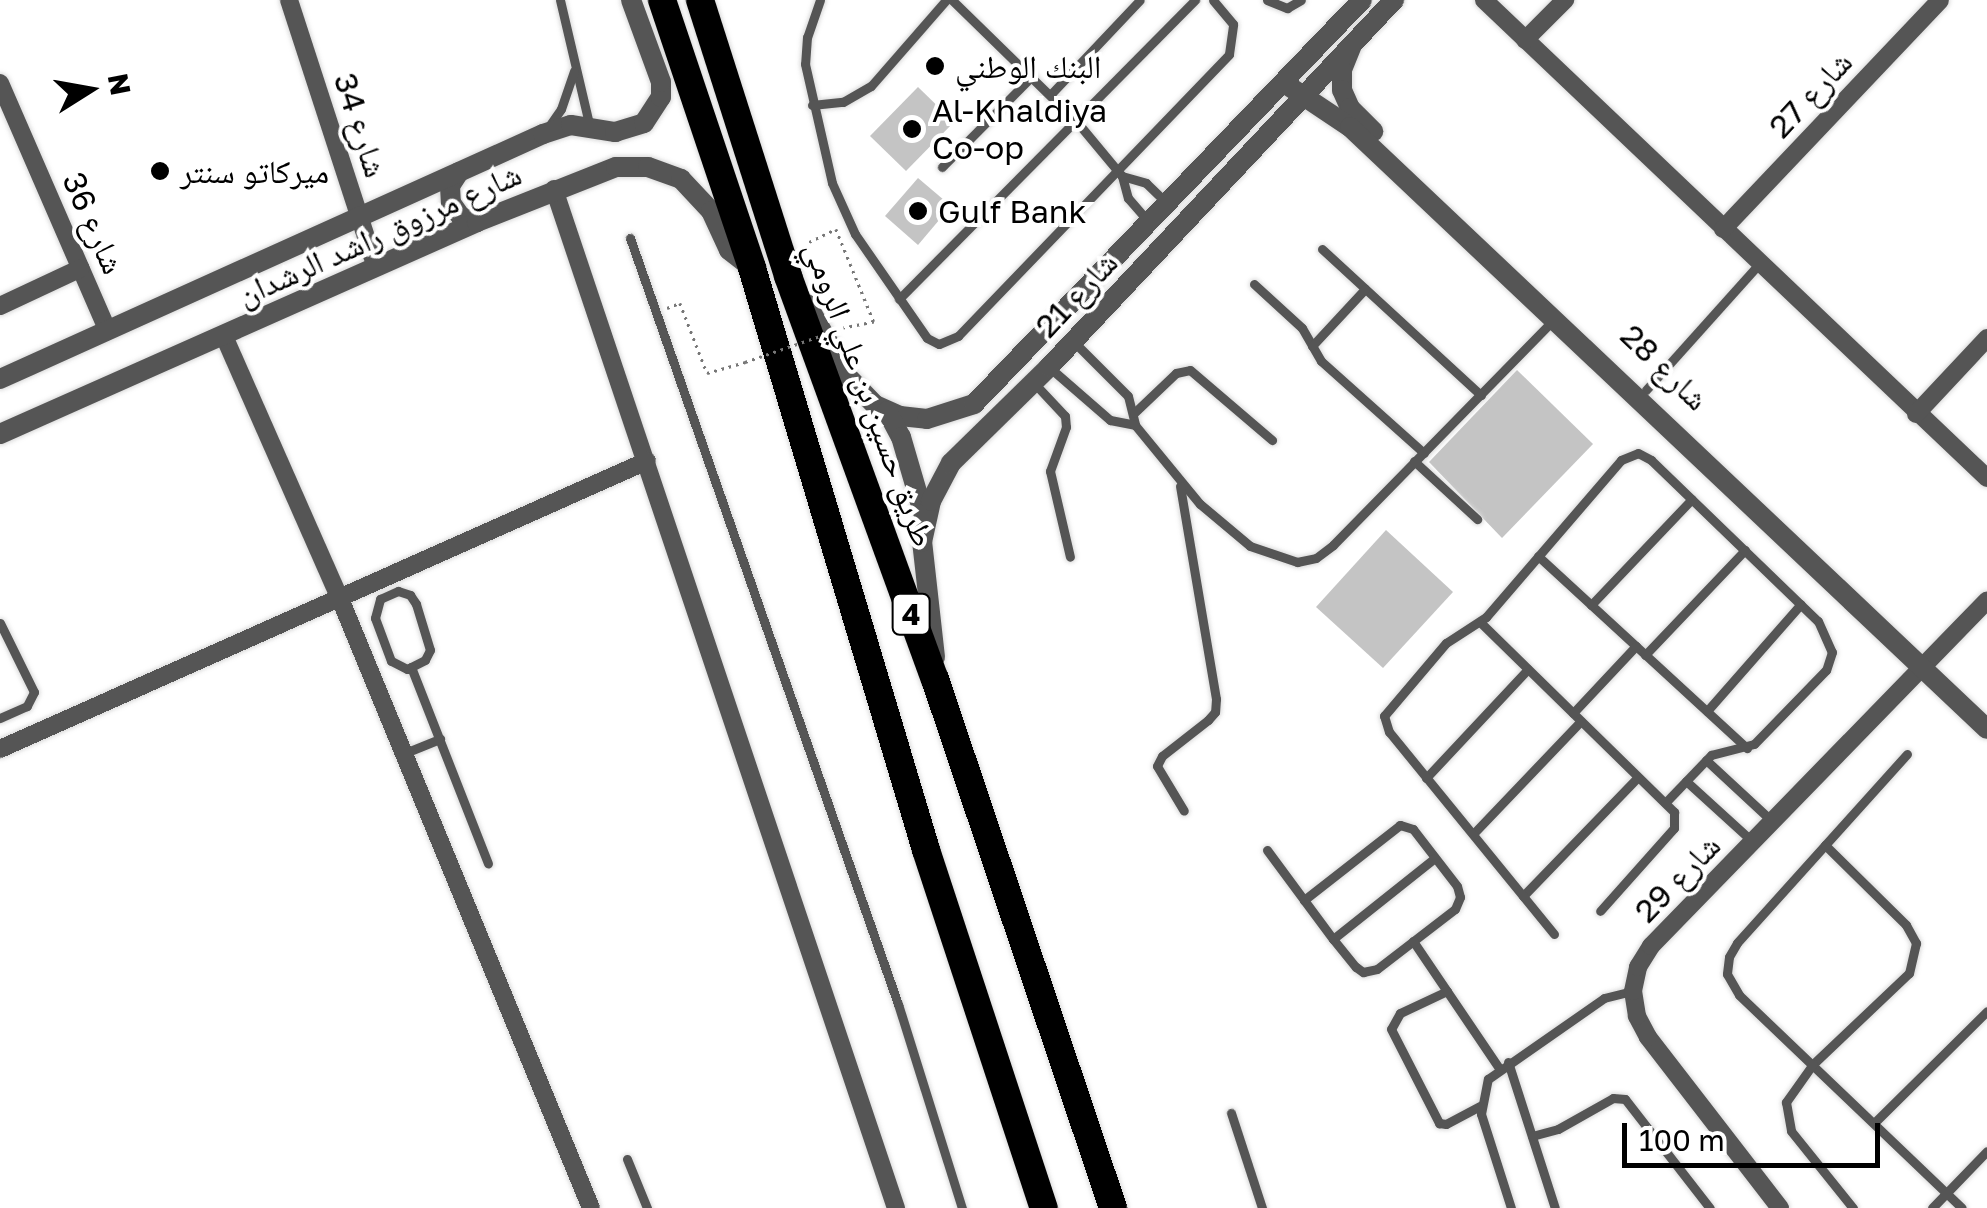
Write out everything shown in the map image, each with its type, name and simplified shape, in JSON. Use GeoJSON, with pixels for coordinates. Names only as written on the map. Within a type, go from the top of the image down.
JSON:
{"type":"FeatureCollection","features":[{"type":"Feature","properties":{"kind":"highway","name":"طريق حسين بن علي الرومي"},"geometry":{"type":"LineString","coordinates":[[662,0],[752,268],[926,850],[1044,1208]]}},
{"type":"Feature","properties":{"kind":"highway","name":"طريق حسين بن علي الرومي"},"geometry":{"type":"LineString","coordinates":[[705,6],[788,276],[935,679],[1113,1208]]}},
{"type":"Feature","properties":{"kind":"street","name":"شارع 34"},"geometry":{"type":"LineString","coordinates":[[289,0],[376,268]]}},
{"type":"Feature","properties":{"kind":"street","name":"شارع مرزوق راشد الرشدان"},"geometry":{"type":"LineString","coordinates":[[0,379],[543,134],[571,125],[631,130],[644,123],[660,97],[661,82],[632,0]]}},
{"type":"Feature","properties":{"kind":"street","name":"شارع 21"},"geometry":{"type":"LineString","coordinates":[[887,412],[939,418],[974,404],[1362,0]]}},
{"type":"Feature","properties":{"kind":"street","name":"شارع 21"},"geometry":{"type":"LineString","coordinates":[[935,679],[922,563],[925,521],[951,463],[1041,375],[1394,0]]}},
{"type":"Feature","properties":{"kind":"street"},"geometry":{"type":"LineString","coordinates":[[1484,0],[1987,478]]}},
{"type":"Feature","properties":{"kind":"street"},"geometry":{"type":"LineString","coordinates":[[1525,40],[1565,0]]}},
{"type":"Feature","properties":{"kind":"street","name":"شارع 27"},"geometry":{"type":"LineString","coordinates":[[1723,229],[1940,0]]}},
{"type":"Feature","properties":{"kind":"street","name":"شارع 28"},"geometry":{"type":"LineString","coordinates":[[1352,45],[1342,80],[1350,108],[1646,390],[1927,665],[1987,729]]}},
{"type":"Feature","properties":{"kind":"street","name":"شارع 28"},"geometry":{"type":"LineString","coordinates":[[1284,83],[1344,122],[1927,665],[1987,714]]}},
{"type":"Feature","properties":{"kind":"street","name":"شارع 36"},"geometry":{"type":"LineString","coordinates":[[0,84],[108,331]]}},
{"type":"Feature","properties":{"kind":"street"},"geometry":{"type":"LineString","coordinates":[[589,174],[602,150],[593,129]]}},
{"type":"Feature","properties":{"kind":"street","name":"شارع مرزوق راشد الرشدان"},"geometry":{"type":"LineString","coordinates":[[0,434],[589,174],[632,165],[664,171],[680,180],[710,211],[730,250],[752,268]]}},
{"type":"Feature","properties":{"kind":"street"},"geometry":{"type":"LineString","coordinates":[[459,172],[450,186],[451,204],[461,217],[478,222]]}},
{"type":"Feature","properties":{"kind":"street"},"geometry":{"type":"LineString","coordinates":[[554,189],[896,1208]]}},
{"type":"Feature","properties":{"kind":"street"},"geometry":{"type":"LineString","coordinates":[[0,306],[80,268]]}},
{"type":"Feature","properties":{"kind":"street"},"geometry":{"type":"LineString","coordinates":[[788,276],[855,387],[887,412],[901,437],[925,521]]}},
{"type":"Feature","properties":{"kind":"street"},"geometry":{"type":"LineString","coordinates":[[224,336],[341,600],[591,1208]]}},
{"type":"Feature","properties":{"kind":"street"},"geometry":{"type":"LineString","coordinates":[[1916,414],[1987,338]]}},
{"type":"Feature","properties":{"kind":"street"},"geometry":{"type":"LineString","coordinates":[[992,387],[996,402],[1011,404]]}},
{"type":"Feature","properties":{"kind":"street"},"geometry":{"type":"LineString","coordinates":[[0,749],[648,461]]}},
{"type":"Feature","properties":{"kind":"street","name":"شارع 29"},"geometry":{"type":"LineString","coordinates":[[1633,992],[1638,967],[1651,946],[1987,600]]}},
{"type":"Feature","properties":{"kind":"street"},"geometry":{"type":"LineString","coordinates":[[1633,992],[1636,1016],[1648,1038],[1780,1208]]}},
{"type":"Feature","properties":{"kind":"lane"},"geometry":{"type":"LineString","coordinates":[[560,0],[593,129]]}},
{"type":"Feature","properties":{"kind":"lane"},"geometry":{"type":"LineString","coordinates":[[820,0],[805,51],[824,159],[842,210],[926,338],[939,344],[953,341],[1120,173],[1229,54],[1233,24],[1213,0]]}},
{"type":"Feature","properties":{"kind":"lane"},"geometry":{"type":"LineString","coordinates":[[812,105],[833,104],[862,93],[949,0],[1052,94],[1120,173],[1128,198],[1150,223]]}},
{"type":"Feature","properties":{"kind":"lane"},"geometry":{"type":"LineString","coordinates":[[1052,94],[1140,0]]}},
{"type":"Feature","properties":{"kind":"lane"},"geometry":{"type":"LineString","coordinates":[[899,298],[1195,0]]}},
{"type":"Feature","properties":{"kind":"lane"},"geometry":{"type":"LineString","coordinates":[[1267,0],[1287,8],[1300,0]]}},
{"type":"Feature","properties":{"kind":"lane"},"geometry":{"type":"LineString","coordinates":[[543,134],[562,109],[575,63]]}},
{"type":"Feature","properties":{"kind":"lane"},"geometry":{"type":"LineString","coordinates":[[942,167],[1032,76]]}},
{"type":"Feature","properties":{"kind":"lane"},"geometry":{"type":"LineString","coordinates":[[1120,173],[1146,183],[1168,204]]}},
{"type":"Feature","properties":{"kind":"lane"},"geometry":{"type":"LineString","coordinates":[[630,238],[898,1004],[962,1208]]}},
{"type":"Feature","properties":{"kind":"lane"},"geometry":{"type":"LineString","coordinates":[[1322,249],[1481,394]]}},
{"type":"Feature","properties":{"kind":"lane"},"geometry":{"type":"LineString","coordinates":[[1646,390],[1759,264]]}},
{"type":"Feature","properties":{"kind":"lane"},"geometry":{"type":"LineString","coordinates":[[1254,284],[1302,328],[1321,361],[1424,453]]}},
{"type":"Feature","properties":{"kind":"lane"},"geometry":{"type":"LineString","coordinates":[[1312,346],[1366,289]]}},
{"type":"Feature","properties":{"kind":"lane"},"geometry":{"type":"LineString","coordinates":[[1073,341],[1128,396],[1135,426],[1180,484],[1250,546],[1298,562],[1316,558],[1333,545],[1554,319]]}},
{"type":"Feature","properties":{"kind":"lane"},"geometry":{"type":"LineString","coordinates":[[1134,413],[1176,373],[1190,370],[1272,440]]}},
{"type":"Feature","properties":{"kind":"lane"},"geometry":{"type":"LineString","coordinates":[[1041,375],[1110,420],[1135,426]]}},
{"type":"Feature","properties":{"kind":"lane"},"geometry":{"type":"LineString","coordinates":[[1041,375],[1065,416],[1066,427],[1050,470],[1070,557]]}},
{"type":"Feature","properties":{"kind":"lane"},"geometry":{"type":"LineString","coordinates":[[1554,934],[1386,728],[1385,710],[1446,643],[1480,622],[1620,460],[1630,454],[1646,456],[1801,604],[1828,636],[1830,664],[1747,748],[1722,749],[1706,760],[1666,803]]}},
{"type":"Feature","properties":{"kind":"lane"},"geometry":{"type":"LineString","coordinates":[[1414,462],[1477,519]]}},
{"type":"Feature","properties":{"kind":"lane"},"geometry":{"type":"LineString","coordinates":[[1180,484],[1216,699],[1215,712],[1208,720],[1162,756],[1157,766],[1184,811]]}},
{"type":"Feature","properties":{"kind":"lane"},"geometry":{"type":"LineString","coordinates":[[1591,605],[1692,499]]}},
{"type":"Feature","properties":{"kind":"lane"},"geometry":{"type":"LineString","coordinates":[[1646,655],[1745,550]]}},
{"type":"Feature","properties":{"kind":"lane"},"geometry":{"type":"LineString","coordinates":[[1538,556],[1747,748]]}},
{"type":"Feature","properties":{"kind":"lane"},"geometry":{"type":"LineString","coordinates":[[392,592],[404,592],[413,599],[429,644],[425,660],[411,667],[398,667],[391,661],[374,618],[380,599],[392,592]]}},
{"type":"Feature","properties":{"kind":"lane"},"geometry":{"type":"LineString","coordinates":[[1707,711],[1801,604]]}},
{"type":"Feature","properties":{"kind":"lane"},"geometry":{"type":"LineString","coordinates":[[1480,622],[1674,812],[1674,828],[1600,911]]}},
{"type":"Feature","properties":{"kind":"lane"},"geometry":{"type":"LineString","coordinates":[[0,623],[34,692],[27,706],[0,718]]}},
{"type":"Feature","properties":{"kind":"lane"},"geometry":{"type":"LineString","coordinates":[[1472,834],[1636,646]]}},
{"type":"Feature","properties":{"kind":"lane"},"geometry":{"type":"LineString","coordinates":[[411,667],[488,863]]}},
{"type":"Feature","properties":{"kind":"lane"},"geometry":{"type":"LineString","coordinates":[[1426,778],[1528,669]]}},
{"type":"Feature","properties":{"kind":"lane"},"geometry":{"type":"LineString","coordinates":[[403,753],[440,739]]}},
{"type":"Feature","properties":{"kind":"lane"},"geometry":{"type":"LineString","coordinates":[[1907,754],[1737,942],[1727,965],[1730,982],[1739,995],[1962,1208]]}},
{"type":"Feature","properties":{"kind":"lane"},"geometry":{"type":"LineString","coordinates":[[1706,760],[1772,822]]}},
{"type":"Feature","properties":{"kind":"lane"},"geometry":{"type":"LineString","coordinates":[[1523,896],[1638,777]]}},
{"type":"Feature","properties":{"kind":"lane"},"geometry":{"type":"LineString","coordinates":[[1686,781],[1753,842]]}},
{"type":"Feature","properties":{"kind":"lane"},"geometry":{"type":"LineString","coordinates":[[1268,850],[1304,900],[1333,939],[1356,968],[1368,972],[1413,942],[1459,902],[1457,886],[1413,830],[1395,826],[1304,900]]}},
{"type":"Feature","properties":{"kind":"lane"},"geometry":{"type":"LineString","coordinates":[[1825,845],[1906,925],[1917,954],[1909,973],[1812,1064],[1789,1092],[1787,1122],[1853,1208]]}},
{"type":"Feature","properties":{"kind":"lane"},"geometry":{"type":"LineString","coordinates":[[1333,939],[1435,858]]}},
{"type":"Feature","properties":{"kind":"lane"},"geometry":{"type":"LineString","coordinates":[[1413,942],[1504,1065],[1555,1208]]}},
{"type":"Feature","properties":{"kind":"lane"},"geometry":{"type":"LineString","coordinates":[[1447,991],[1396,1016],[1391,1029],[1439,1123],[1446,1124],[1481,1105]]}},
{"type":"Feature","properties":{"kind":"lane"},"geometry":{"type":"LineString","coordinates":[[1510,1208],[1481,1105],[1488,1079],[1604,998],[1633,992]]}},
{"type":"Feature","properties":{"kind":"lane"},"geometry":{"type":"LineString","coordinates":[[1874,1124],[1987,1011]]}},
{"type":"Feature","properties":{"kind":"lane"},"geometry":{"type":"LineString","coordinates":[[1532,1136],[1558,1129],[1613,1098],[1625,1099],[1710,1208]]}},
{"type":"Feature","properties":{"kind":"lane"},"geometry":{"type":"LineString","coordinates":[[1231,1113],[1262,1208]]}},
{"type":"Feature","properties":{"kind":"lane"},"geometry":{"type":"LineString","coordinates":[[1932,1208],[1987,1150]]}},
{"type":"Feature","properties":{"kind":"lane"},"geometry":{"type":"LineString","coordinates":[[627,1159],[646,1208]]}},
{"type":"Feature","properties":{"kind":"path"},"geometry":{"type":"LineString","coordinates":[[680,303],[707,373],[843,328],[874,322],[836,229],[809,242]]}},
{"type":"Feature","properties":{"kind":"building","name":"Al-Khaldiya Co-op"},"geometry":{"type":"Polygon","coordinates":[[[918,87],[954,122],[906,171],[870,136],[918,87]]]}},
{"type":"Feature","properties":{"kind":"building","name":"Gulf Bank"},"geometry":{"type":"Polygon","coordinates":[[[918,178],[951,206],[918,245],[885,216],[918,178]]]}},
{"type":"Feature","properties":{"kind":"building"},"geometry":{"type":"Polygon","coordinates":[[[1517,370],[1593,444],[1502,538],[1429,462],[1517,370]]]}},
{"type":"Feature","properties":{"kind":"building"},"geometry":{"type":"Polygon","coordinates":[[[1386,530],[1453,592],[1383,668],[1316,607],[1386,530]]]}},
{"type":"Feature","properties":{"kind":"place","name":"البنك الوطني"},"geometry":{"type":"Point","coordinates":[935,66]}},
{"type":"Feature","properties":{"kind":"place","name":"Al-Khaldiya Co-op"},"geometry":{"type":"Point","coordinates":[912,129]}},
{"type":"Feature","properties":{"kind":"place","name":"ميركاتو سنتر"},"geometry":{"type":"Point","coordinates":[160,171]}},
{"type":"Feature","properties":{"kind":"place","name":"Gulf Bank"},"geometry":{"type":"Point","coordinates":[918,211]}}]}
